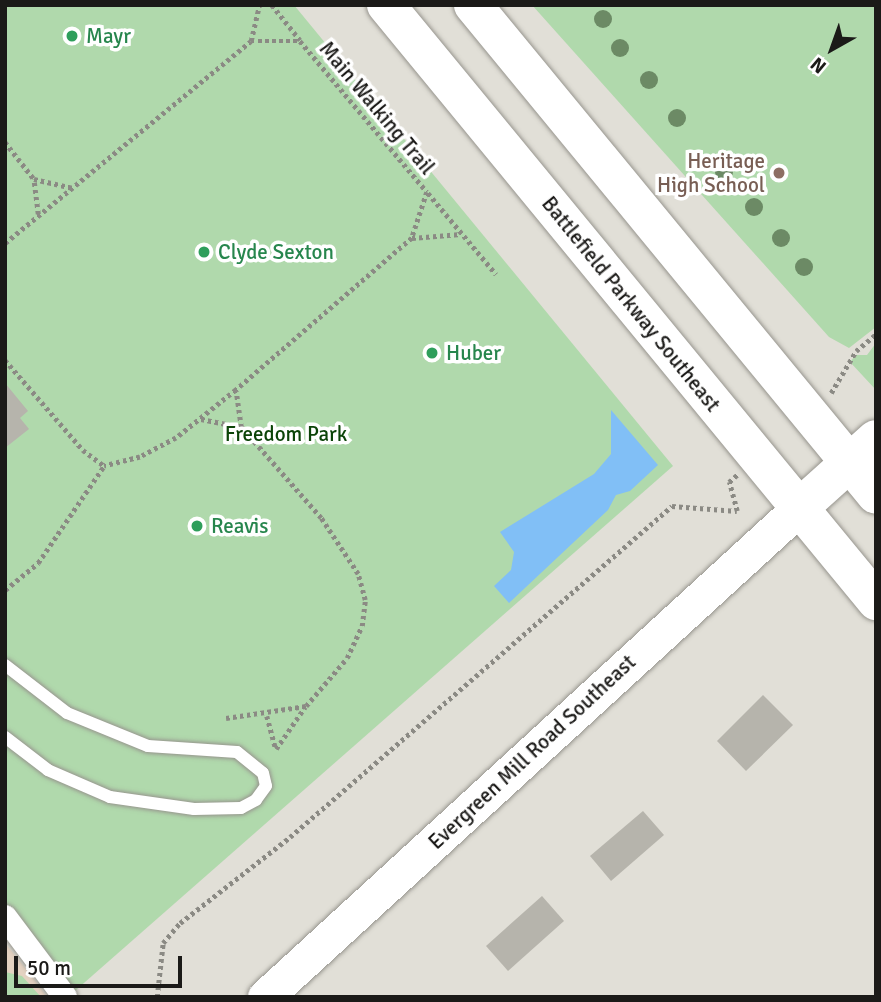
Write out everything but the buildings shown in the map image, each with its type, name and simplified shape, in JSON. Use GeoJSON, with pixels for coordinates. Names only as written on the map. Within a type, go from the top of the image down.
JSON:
{"type":"FeatureCollection","features":[{"type":"Feature","properties":{"kind":"main road","name":"Battlefield Parkway Southeast"},"geometry":{"type":"LineString","coordinates":[[386,5],[876,601]]}},
{"type":"Feature","properties":{"kind":"main road"},"geometry":{"type":"LineString","coordinates":[[473,5],[809,413],[862,451],[876,495]]}},
{"type":"Feature","properties":{"kind":"main road"},"geometry":{"type":"LineString","coordinates":[[799,508],[862,451]]}},
{"type":"Feature","properties":{"kind":"main road","name":"Evergreen Mill Road Southeast"},"geometry":{"type":"LineString","coordinates":[[265,997],[799,508]]}},
{"type":"Feature","properties":{"kind":"street"},"geometry":{"type":"LineString","coordinates":[[7,925],[65,997]]}},
{"type":"Feature","properties":{"kind":"lane"},"geometry":{"type":"LineString","coordinates":[[5,665],[67,713],[148,746],[237,752],[262,773],[266,786],[256,800],[241,808],[194,809],[110,797],[48,770],[5,737]]}},
{"type":"Feature","properties":{"kind":"path"},"geometry":{"type":"LineString","coordinates":[[5,243],[251,41],[259,5]]}},
{"type":"Feature","properties":{"kind":"path"},"geometry":{"type":"LineString","coordinates":[[272,5],[300,41]]}},
{"type":"Feature","properties":{"kind":"path","name":"Main Walking Trail"},"geometry":{"type":"LineString","coordinates":[[251,41],[300,41],[427,192],[412,238]]}},
{"type":"Feature","properties":{"kind":"path"},"geometry":{"type":"LineString","coordinates":[[5,142],[34,179],[38,214]]}},
{"type":"Feature","properties":{"kind":"path"},"geometry":{"type":"LineString","coordinates":[[34,179],[72,188]]}},
{"type":"Feature","properties":{"kind":"path"},"geometry":{"type":"LineString","coordinates":[[427,192],[496,274]]}},
{"type":"Feature","properties":{"kind":"path"},"geometry":{"type":"LineString","coordinates":[[5,590],[38,563],[104,466],[139,457],[201,419],[412,238],[462,234]]}},
{"type":"Feature","properties":{"kind":"path"},"geometry":{"type":"LineString","coordinates":[[809,413],[838,388],[856,351],[876,334]]}},
{"type":"Feature","properties":{"kind":"path"},"geometry":{"type":"LineString","coordinates":[[5,360],[83,450],[104,466]]}},
{"type":"Feature","properties":{"kind":"path"},"geometry":{"type":"LineString","coordinates":[[236,390],[241,427],[321,518],[358,574],[365,600],[362,626],[346,658],[306,706],[276,749],[267,715]]}},
{"type":"Feature","properties":{"kind":"path"},"geometry":{"type":"LineString","coordinates":[[201,419],[241,427]]}},
{"type":"Feature","properties":{"kind":"path"},"geometry":{"type":"LineString","coordinates":[[157,997],[163,943],[180,923],[290,837],[672,506],[737,511],[729,482],[757,457]]}},
{"type":"Feature","properties":{"kind":"path"},"geometry":{"type":"LineString","coordinates":[[226,718],[267,715],[306,706]]}},
{"type":"Feature","properties":{"kind":"shaded area"},"geometry":{"type":"Polygon","coordinates":[[[5,943],[32,976],[47,997],[5,997],[5,943]]]}},
{"type":"Feature","properties":{"kind":"green space","name":"Freedom Park"},"geometry":{"type":"Polygon","coordinates":[[[5,5],[294,5],[673,466],[68,997],[5,917],[5,5]]]}},
{"type":"Feature","properties":{"kind":"green space","name":"Heritage High School"},"geometry":{"type":"Polygon","coordinates":[[[532,5],[876,5],[876,327],[849,348],[829,337],[532,5]]]}},
{"type":"Feature","properties":{"kind":"green space"},"geometry":{"type":"Polygon","coordinates":[[[876,343],[876,390],[850,362],[856,355],[867,355],[876,343]]]}},
{"type":"Feature","properties":{"kind":"green space"},"geometry":{"type":"Polygon","coordinates":[[[5,972],[22,976],[41,997],[5,997],[5,972]]]}},
{"type":"Feature","properties":{"kind":"water"},"geometry":{"type":"Polygon","coordinates":[[[611,410],[658,465],[630,491],[616,495],[608,510],[509,603],[494,586],[511,570],[514,552],[500,532],[594,474],[611,454],[611,410]]]}},
{"type":"Feature","properties":{"kind":"place","name":"Mayr"},"geometry":{"type":"Point","coordinates":[72,36]}},
{"type":"Feature","properties":{"kind":"place","name":"Heritage High School"},"geometry":{"type":"Point","coordinates":[779,173]}},
{"type":"Feature","properties":{"kind":"place","name":"Clyde Sexton"},"geometry":{"type":"Point","coordinates":[204,252]}},
{"type":"Feature","properties":{"kind":"place","name":"Huber"},"geometry":{"type":"Point","coordinates":[432,353]}},
{"type":"Feature","properties":{"kind":"place","name":"Reavis"},"geometry":{"type":"Point","coordinates":[197,526]}}]}
